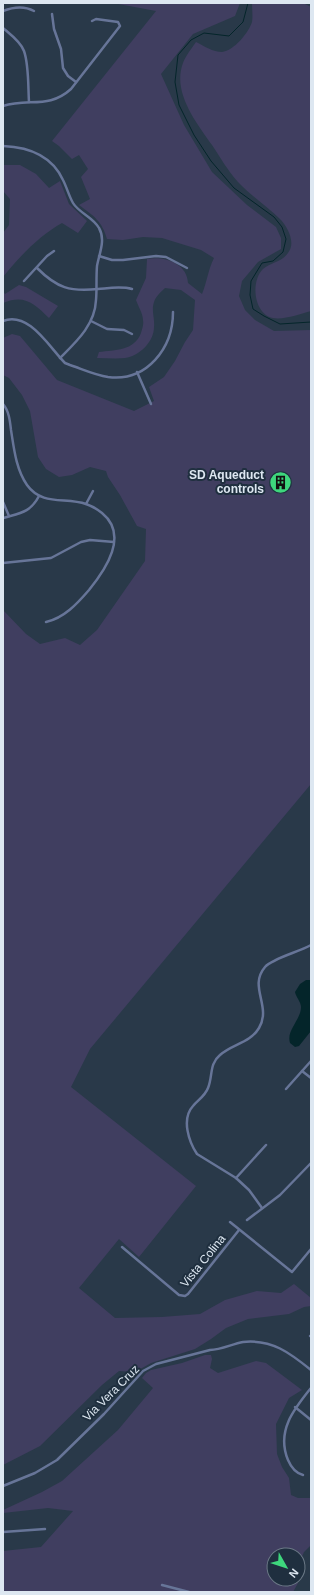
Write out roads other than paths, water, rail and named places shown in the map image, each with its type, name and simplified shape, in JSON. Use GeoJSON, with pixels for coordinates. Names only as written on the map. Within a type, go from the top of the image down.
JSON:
{"type":"FeatureCollection","features":[{"type":"Feature","properties":{"kind":"street"},"geometry":{"type":"LineString","coordinates":[[3,12],[12,8],[20,7],[29,8],[34,11]]}},
{"type":"Feature","properties":{"kind":"street"},"geometry":{"type":"LineString","coordinates":[[52,14],[54,30],[61,49],[63,68],[68,76],[76,82]]}},
{"type":"Feature","properties":{"kind":"street"},"geometry":{"type":"LineString","coordinates":[[3,106],[17,102],[45,102],[56,99],[68,92],[120,26],[118,22],[96,19],[92,21]]}},
{"type":"Feature","properties":{"kind":"street"},"geometry":{"type":"LineString","coordinates":[[3,28],[24,50],[29,102]]}},
{"type":"Feature","properties":{"kind":"street"},"geometry":{"type":"LineString","coordinates":[[3,146],[17,146],[44,157],[63,179],[73,204],[93,220],[99,227],[102,236],[97,267],[96,302],[91,322],[80,338],[60,358]]}},
{"type":"Feature","properties":{"kind":"street"},"geometry":{"type":"LineString","coordinates":[[24,281],[47,256],[54,251]]}},
{"type":"Feature","properties":{"kind":"street"},"geometry":{"type":"LineString","coordinates":[[99,256],[112,260],[156,256],[166,257],[187,268]]}},
{"type":"Feature","properties":{"kind":"street"},"geometry":{"type":"LineString","coordinates":[[37,268],[56,284],[65,288],[97,289],[124,287],[132,289]]}},
{"type":"Feature","properties":{"kind":"street"},"geometry":{"type":"LineString","coordinates":[[3,321],[8,319],[26,322],[33,327],[60,358],[70,365],[107,377],[125,376],[153,364],[160,356],[170,333],[173,323],[172,312]]}},
{"type":"Feature","properties":{"kind":"street"},"geometry":{"type":"LineString","coordinates":[[91,322],[107,328],[124,330],[132,334]]}},
{"type":"Feature","properties":{"kind":"street"},"geometry":{"type":"LineString","coordinates":[[137,372],[152,404]]}},
{"type":"Feature","properties":{"kind":"street"},"geometry":{"type":"LineString","coordinates":[[3,404],[6,408],[9,419],[20,472],[33,493],[49,500],[86,504],[97,509],[107,517],[113,527],[114,542],[112,553],[89,590],[68,612],[56,620],[46,622]]}},
{"type":"Feature","properties":{"kind":"street"},"geometry":{"type":"LineString","coordinates":[[86,504],[93,491]]}},
{"type":"Feature","properties":{"kind":"street"},"geometry":{"type":"LineString","coordinates":[[3,518],[28,510],[35,504],[39,496]]}},
{"type":"Feature","properties":{"kind":"street"},"geometry":{"type":"LineString","coordinates":[[3,502],[9,516]]}},
{"type":"Feature","properties":{"kind":"street"},"geometry":{"type":"LineString","coordinates":[[3,562],[51,558],[81,542],[90,540],[114,542]]}},
{"type":"Feature","properties":{"kind":"street"},"geometry":{"type":"LineString","coordinates":[[262,1208],[249,1190],[236,1178],[197,1154],[193,1148],[187,1128],[188,1113],[206,1092],[210,1082],[211,1068],[216,1059],[224,1052],[246,1041],[254,1035],[261,1025],[264,1016],[263,1004],[258,984],[264,968],[274,961],[296,953],[311,945]]}},
{"type":"Feature","properties":{"kind":"street"},"geometry":{"type":"LineString","coordinates":[[286,1089],[311,1061]]}},
{"type":"Feature","properties":{"kind":"street"},"geometry":{"type":"LineString","coordinates":[[302,1071],[311,1078]]}},
{"type":"Feature","properties":{"kind":"street"},"geometry":{"type":"LineString","coordinates":[[236,1178],[266,1145]]}},
{"type":"Feature","properties":{"kind":"street"},"geometry":{"type":"LineString","coordinates":[[247,1220],[280,1195],[311,1163]]}},
{"type":"Feature","properties":{"kind":"street"},"geometry":{"type":"LineString","coordinates":[[230,1222],[292,1272],[311,1249]]}},
{"type":"Feature","properties":{"kind":"street","name":"Vista Colina"},"geometry":{"type":"LineString","coordinates":[[122,1247],[179,1295],[185,1296],[239,1230]]}},
{"type":"Feature","properties":{"kind":"street","name":"Via Vera Cruz"},"geometry":{"type":"LineString","coordinates":[[3,1486],[35,1473],[57,1460],[104,1414],[143,1371],[156,1364],[210,1350],[217,1350],[230,1345],[244,1342],[256,1342],[270,1344],[283,1349],[311,1370]]}},
{"type":"Feature","properties":{"kind":"street"},"geometry":{"type":"LineString","coordinates":[[303,1475],[294,1470],[291,1466],[284,1446],[286,1426],[295,1407],[311,1388]]}},
{"type":"Feature","properties":{"kind":"street"},"geometry":{"type":"LineString","coordinates":[[295,1407],[311,1420]]}},
{"type":"Feature","properties":{"kind":"street"},"geometry":{"type":"LineString","coordinates":[[3,1532],[46,1529]]}},
{"type":"Feature","properties":{"kind":"street"},"geometry":{"type":"LineString","coordinates":[[162,1585],[189,1592]]}},
{"type":"Feature","properties":{"kind":"waterway"},"geometry":{"type":"LineString","coordinates":[[248,3],[243,22],[229,36],[204,33],[191,40],[178,55],[175,82],[179,105],[194,135],[211,161],[234,188],[274,217],[282,227],[286,239],[283,252],[273,261],[262,263],[251,281],[250,295],[253,309],[280,324],[311,322]]}},
{"type":"Feature","properties":{"kind":"place","name":"SD Aqueduct controls"},"geometry":{"type":"Point","coordinates":[280,482]}}]}
